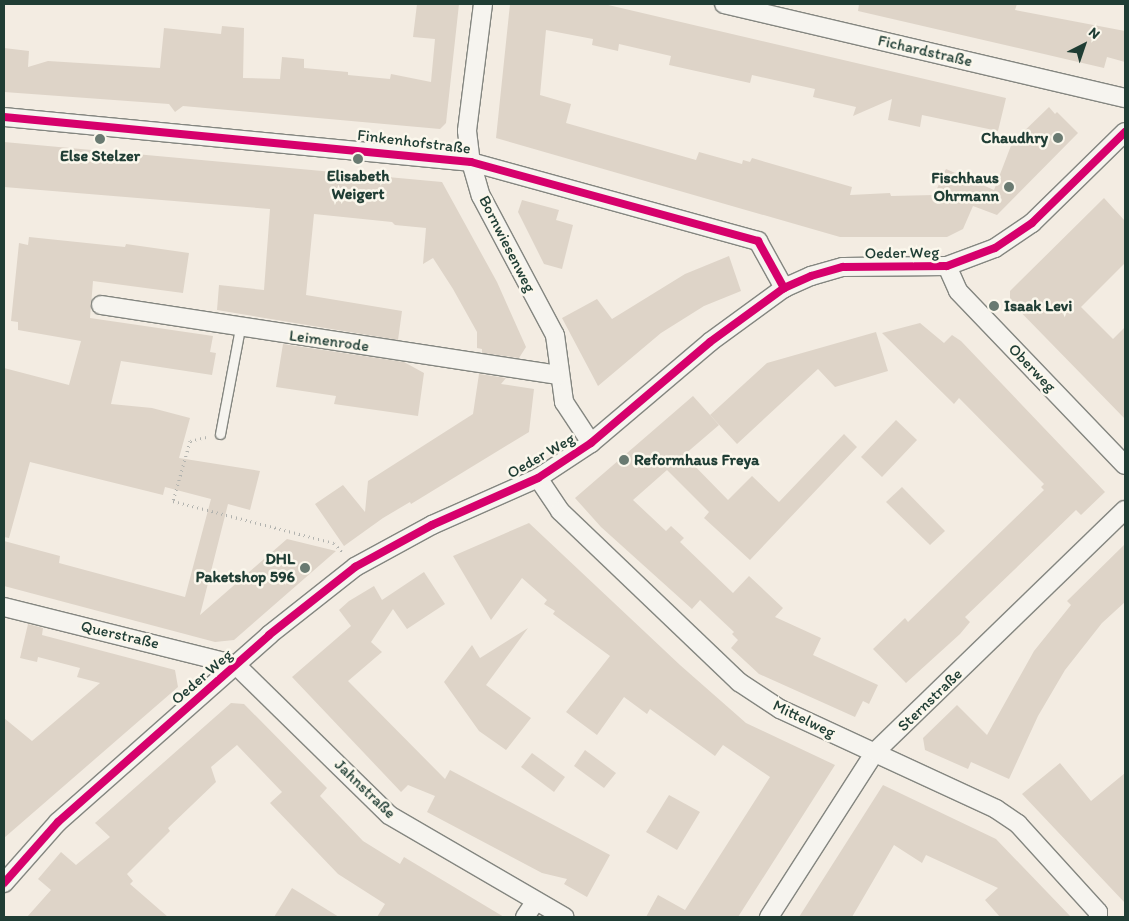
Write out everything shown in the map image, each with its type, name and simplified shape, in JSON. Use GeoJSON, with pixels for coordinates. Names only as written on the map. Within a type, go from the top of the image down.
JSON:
{"type":"FeatureCollection","features":[{"type":"Feature","properties":{"kind":"street","name":"Bornwiesenweg"},"geometry":{"type":"LineString","coordinates":[[483,4],[467,131],[471,162],[481,196],[555,334],[558,375],[564,402],[591,443]]}},
{"type":"Feature","properties":{"kind":"street","name":"Fichardstraße"},"geometry":{"type":"LineString","coordinates":[[724,4],[1125,98]]}},
{"type":"Feature","properties":{"kind":"street","name":"Finkenhofstraße"},"geometry":{"type":"LineString","coordinates":[[4,117],[471,162],[758,241],[784,288]]}},
{"type":"Feature","properties":{"kind":"street","name":"Oeder Weg"},"geometry":{"type":"LineString","coordinates":[[4,883],[58,822],[236,665],[355,567],[432,524],[538,478],[591,443],[710,342],[784,288],[812,276],[843,267],[947,266],[995,248],[1032,223],[1125,132]]}},
{"type":"Feature","properties":{"kind":"street","name":"Oberweg"},"geometry":{"type":"LineString","coordinates":[[947,266],[958,291],[1125,465]]}},
{"type":"Feature","properties":{"kind":"street","name":"Leimenrode"},"geometry":{"type":"LineString","coordinates":[[101,305],[240,328],[558,375]]}},
{"type":"Feature","properties":{"kind":"street","name":"Mittelweg"},"geometry":{"type":"LineString","coordinates":[[538,478],[560,511],[739,682],[780,709],[996,809],[1018,824],[1098,912],[1098,917]]}},
{"type":"Feature","properties":{"kind":"street","name":"Sternstraße"},"geometry":{"type":"LineString","coordinates":[[769,917],[875,752],[1125,510]]}},
{"type":"Feature","properties":{"kind":"street","name":"Querstraße"},"geometry":{"type":"LineString","coordinates":[[4,607],[236,665]]}},
{"type":"Feature","properties":{"kind":"street","name":"Jahnstraße"},"geometry":{"type":"LineString","coordinates":[[236,665],[389,815],[535,902],[564,917]]}},
{"type":"Feature","properties":{"kind":"street"},"geometry":{"type":"LineString","coordinates":[[525,917],[535,902]]}},
{"type":"Feature","properties":{"kind":"lane"},"geometry":{"type":"LineString","coordinates":[[220,434],[240,328]]}},
{"type":"Feature","properties":{"kind":"path"},"geometry":{"type":"LineString","coordinates":[[220,434],[190,441],[172,501],[334,543],[355,567]]}},
{"type":"Feature","properties":{"kind":"building"},"geometry":{"type":"Polygon","coordinates":[[[417,4],[459,4],[446,123],[440,129],[183,106],[175,112],[169,104],[4,92],[4,48],[29,51],[28,67],[48,61],[160,68],[164,28],[221,34],[222,26],[244,28],[243,78],[280,79],[282,57],[304,59],[304,68],[348,72],[348,75],[390,79],[391,74],[431,82],[435,39],[413,37],[417,4]]]}},
{"type":"Feature","properties":{"kind":"building"},"geometry":{"type":"Polygon","coordinates":[[[510,4],[604,4],[1006,98],[998,131],[922,115],[920,127],[888,120],[892,99],[853,116],[856,107],[813,97],[815,89],[752,75],[750,83],[669,65],[671,56],[619,44],[618,51],[592,45],[593,39],[546,30],[540,95],[571,104],[566,123],[696,160],[699,152],[742,164],[743,160],[750,162],[752,158],[852,187],[850,195],[890,193],[891,196],[934,195],[946,169],[994,190],[1012,143],[1049,107],[1055,114],[1057,112],[1078,133],[997,215],[973,206],[963,229],[947,237],[840,237],[496,138],[510,4]]]}},
{"type":"Feature","properties":{"kind":"building"},"geometry":{"type":"Polygon","coordinates":[[[859,4],[1017,4],[1015,10],[1125,31],[1125,62],[1107,57],[1104,68],[858,11],[859,4]]]}},
{"type":"Feature","properties":{"kind":"building"},"geometry":{"type":"Polygon","coordinates":[[[4,142],[442,182],[497,282],[526,347],[519,358],[482,353],[482,349],[477,348],[477,332],[433,258],[423,264],[426,228],[395,225],[392,222],[314,214],[306,295],[402,311],[398,340],[217,310],[219,285],[264,290],[270,209],[4,187],[4,142]]]}},
{"type":"Feature","properties":{"kind":"building"},"geometry":{"type":"Polygon","coordinates":[[[1104,198],[1125,221],[1125,263],[1081,307],[1113,339],[1125,327],[1125,419],[1010,301],[1010,291],[1104,198]]]}},
{"type":"Feature","properties":{"kind":"building"},"geometry":{"type":"Polygon","coordinates":[[[522,200],[559,210],[556,220],[573,225],[562,269],[544,264],[518,212],[522,200]]]}},
{"type":"Feature","properties":{"kind":"building"},"geometry":{"type":"Polygon","coordinates":[[[29,237],[125,247],[126,244],[189,253],[183,293],[93,281],[90,318],[213,336],[210,352],[216,353],[212,375],[121,361],[111,404],[152,408],[190,418],[179,458],[260,471],[250,510],[228,504],[200,615],[287,539],[336,551],[234,640],[215,642],[4,586],[4,541],[60,556],[59,563],[185,597],[211,499],[165,487],[163,495],[30,462],[9,538],[4,537],[4,368],[69,385],[81,341],[18,330],[18,322],[11,321],[19,243],[28,245],[29,237]]]}},
{"type":"Feature","properties":{"kind":"building"},"geometry":{"type":"Polygon","coordinates":[[[729,256],[741,291],[704,306],[661,333],[598,386],[562,318],[597,299],[612,319],[685,274],[729,256]]]}},
{"type":"Feature","properties":{"kind":"building"},"geometry":{"type":"Polygon","coordinates":[[[920,323],[944,343],[952,335],[961,341],[1105,492],[1081,515],[1076,510],[965,617],[970,622],[960,634],[906,683],[873,649],[905,618],[908,622],[1044,490],[1041,487],[1044,484],[959,398],[954,404],[882,333],[920,323]]]}},
{"type":"Feature","properties":{"kind":"building"},"geometry":{"type":"Polygon","coordinates":[[[876,332],[888,371],[835,387],[818,369],[737,444],[710,415],[767,363],[876,332]]]}},
{"type":"Feature","properties":{"kind":"building"},"geometry":{"type":"Polygon","coordinates":[[[283,344],[404,362],[424,373],[418,416],[334,404],[336,396],[276,387],[283,344]]]}},
{"type":"Feature","properties":{"kind":"building"},"geometry":{"type":"Polygon","coordinates":[[[479,374],[506,378],[501,384],[534,389],[529,432],[411,504],[410,502],[383,518],[344,546],[315,504],[343,485],[365,512],[368,481],[473,414],[479,374]]]}},
{"type":"Feature","properties":{"kind":"building"},"geometry":{"type":"Polygon","coordinates":[[[693,396],[719,425],[684,455],[728,500],[752,476],[779,502],[844,434],[857,447],[750,560],[704,518],[709,512],[667,470],[633,500],[666,531],[671,526],[684,538],[680,542],[733,593],[749,576],[783,608],[775,617],[821,638],[813,655],[878,685],[869,704],[863,701],[855,717],[759,674],[731,648],[738,640],[732,634],[734,632],[700,600],[692,609],[601,527],[575,498],[693,396]]]}},
{"type":"Feature","properties":{"kind":"building"},"geometry":{"type":"Polygon","coordinates":[[[896,420],[917,440],[882,477],[861,457],[896,420]]]}},
{"type":"Feature","properties":{"kind":"building"},"geometry":{"type":"Polygon","coordinates":[[[902,487],[945,531],[930,545],[886,502],[902,487]]]}},
{"type":"Feature","properties":{"kind":"building"},"geometry":{"type":"Polygon","coordinates":[[[529,523],[680,665],[746,723],[835,765],[738,917],[646,917],[658,895],[685,910],[770,777],[723,745],[715,756],[650,709],[647,714],[624,697],[597,735],[566,712],[610,656],[553,614],[555,611],[544,604],[547,600],[522,578],[491,620],[453,556],[529,523]]]}},
{"type":"Feature","properties":{"kind":"building"},"geometry":{"type":"Polygon","coordinates":[[[1125,544],[1125,602],[1102,623],[1065,670],[1038,716],[1009,779],[971,762],[968,769],[925,750],[923,738],[957,705],[987,735],[1034,651],[1071,605],[1067,601],[1125,544]]]}},
{"type":"Feature","properties":{"kind":"building"},"geometry":{"type":"Polygon","coordinates":[[[424,572],[445,604],[407,629],[393,609],[371,642],[382,652],[348,681],[445,779],[450,770],[610,855],[587,897],[564,884],[567,879],[542,873],[427,812],[435,796],[408,785],[401,792],[292,677],[351,626],[339,610],[349,601],[374,586],[382,600],[424,572]]]}},
{"type":"Feature","properties":{"kind":"building"},"geometry":{"type":"Polygon","coordinates":[[[28,624],[43,628],[42,635],[175,670],[178,687],[4,838],[4,718],[32,741],[100,683],[77,677],[80,668],[38,657],[37,662],[20,658],[28,624]]]}},
{"type":"Feature","properties":{"kind":"building"},"geometry":{"type":"Polygon","coordinates":[[[528,628],[486,685],[531,718],[506,750],[479,731],[444,682],[472,645],[480,658],[528,628]]]}},
{"type":"Feature","properties":{"kind":"building"},"geometry":{"type":"Polygon","coordinates":[[[231,703],[244,704],[327,788],[320,796],[363,841],[400,864],[404,857],[504,917],[377,917],[385,904],[338,874],[270,803],[282,792],[237,745],[211,767],[216,782],[168,828],[170,831],[127,874],[133,881],[130,884],[168,917],[27,917],[51,890],[38,879],[61,852],[76,865],[110,837],[95,823],[231,703]]]}},
{"type":"Feature","properties":{"kind":"building"},"geometry":{"type":"Polygon","coordinates":[[[585,750],[616,773],[604,788],[574,766],[585,750]]]}},
{"type":"Feature","properties":{"kind":"building"},"geometry":{"type":"Polygon","coordinates":[[[532,753],[565,777],[554,792],[521,767],[532,753]]]}},
{"type":"Feature","properties":{"kind":"building"},"geometry":{"type":"Polygon","coordinates":[[[1060,763],[1091,801],[1125,773],[1125,903],[1022,794],[1060,763]]]}},
{"type":"Feature","properties":{"kind":"building"},"geometry":{"type":"Polygon","coordinates":[[[883,785],[996,839],[1071,917],[1000,917],[985,900],[998,888],[926,855],[922,863],[894,845],[852,917],[799,917],[883,785]]]}},
{"type":"Feature","properties":{"kind":"building"},"geometry":{"type":"Polygon","coordinates":[[[669,795],[700,812],[677,850],[646,832],[669,795]]]}},
{"type":"Feature","properties":{"kind":"building"},"geometry":{"type":"Polygon","coordinates":[[[292,888],[339,917],[274,917],[292,888]]]}},
{"type":"Feature","properties":{"kind":"cycle path"},"geometry":{"type":"LineString","coordinates":[[4,117],[471,162],[758,241],[784,288]]}},
{"type":"Feature","properties":{"kind":"cycle path"},"geometry":{"type":"LineString","coordinates":[[4,883],[58,822],[269,635],[355,567],[432,525],[538,478],[591,443],[710,342],[784,288],[811,276],[843,267],[947,266],[995,248],[1032,223],[1125,132]]}},
{"type":"Feature","properties":{"kind":"place","name":"Chaudhry"},"geometry":{"type":"Point","coordinates":[1058,138]}},
{"type":"Feature","properties":{"kind":"place","name":"Else Stelzer"},"geometry":{"type":"Point","coordinates":[100,139]}},
{"type":"Feature","properties":{"kind":"place","name":"Elisabeth Weigert"},"geometry":{"type":"Point","coordinates":[358,159]}},
{"type":"Feature","properties":{"kind":"place","name":"Fischhaus Ohrmann"},"geometry":{"type":"Point","coordinates":[1009,187]}},
{"type":"Feature","properties":{"kind":"place","name":"Isaak Levi"},"geometry":{"type":"Point","coordinates":[994,306]}},
{"type":"Feature","properties":{"kind":"place","name":"Reformhaus Freya"},"geometry":{"type":"Point","coordinates":[624,460]}},
{"type":"Feature","properties":{"kind":"place","name":"DHL Paketshop 596"},"geometry":{"type":"Point","coordinates":[305,568]}}]}
